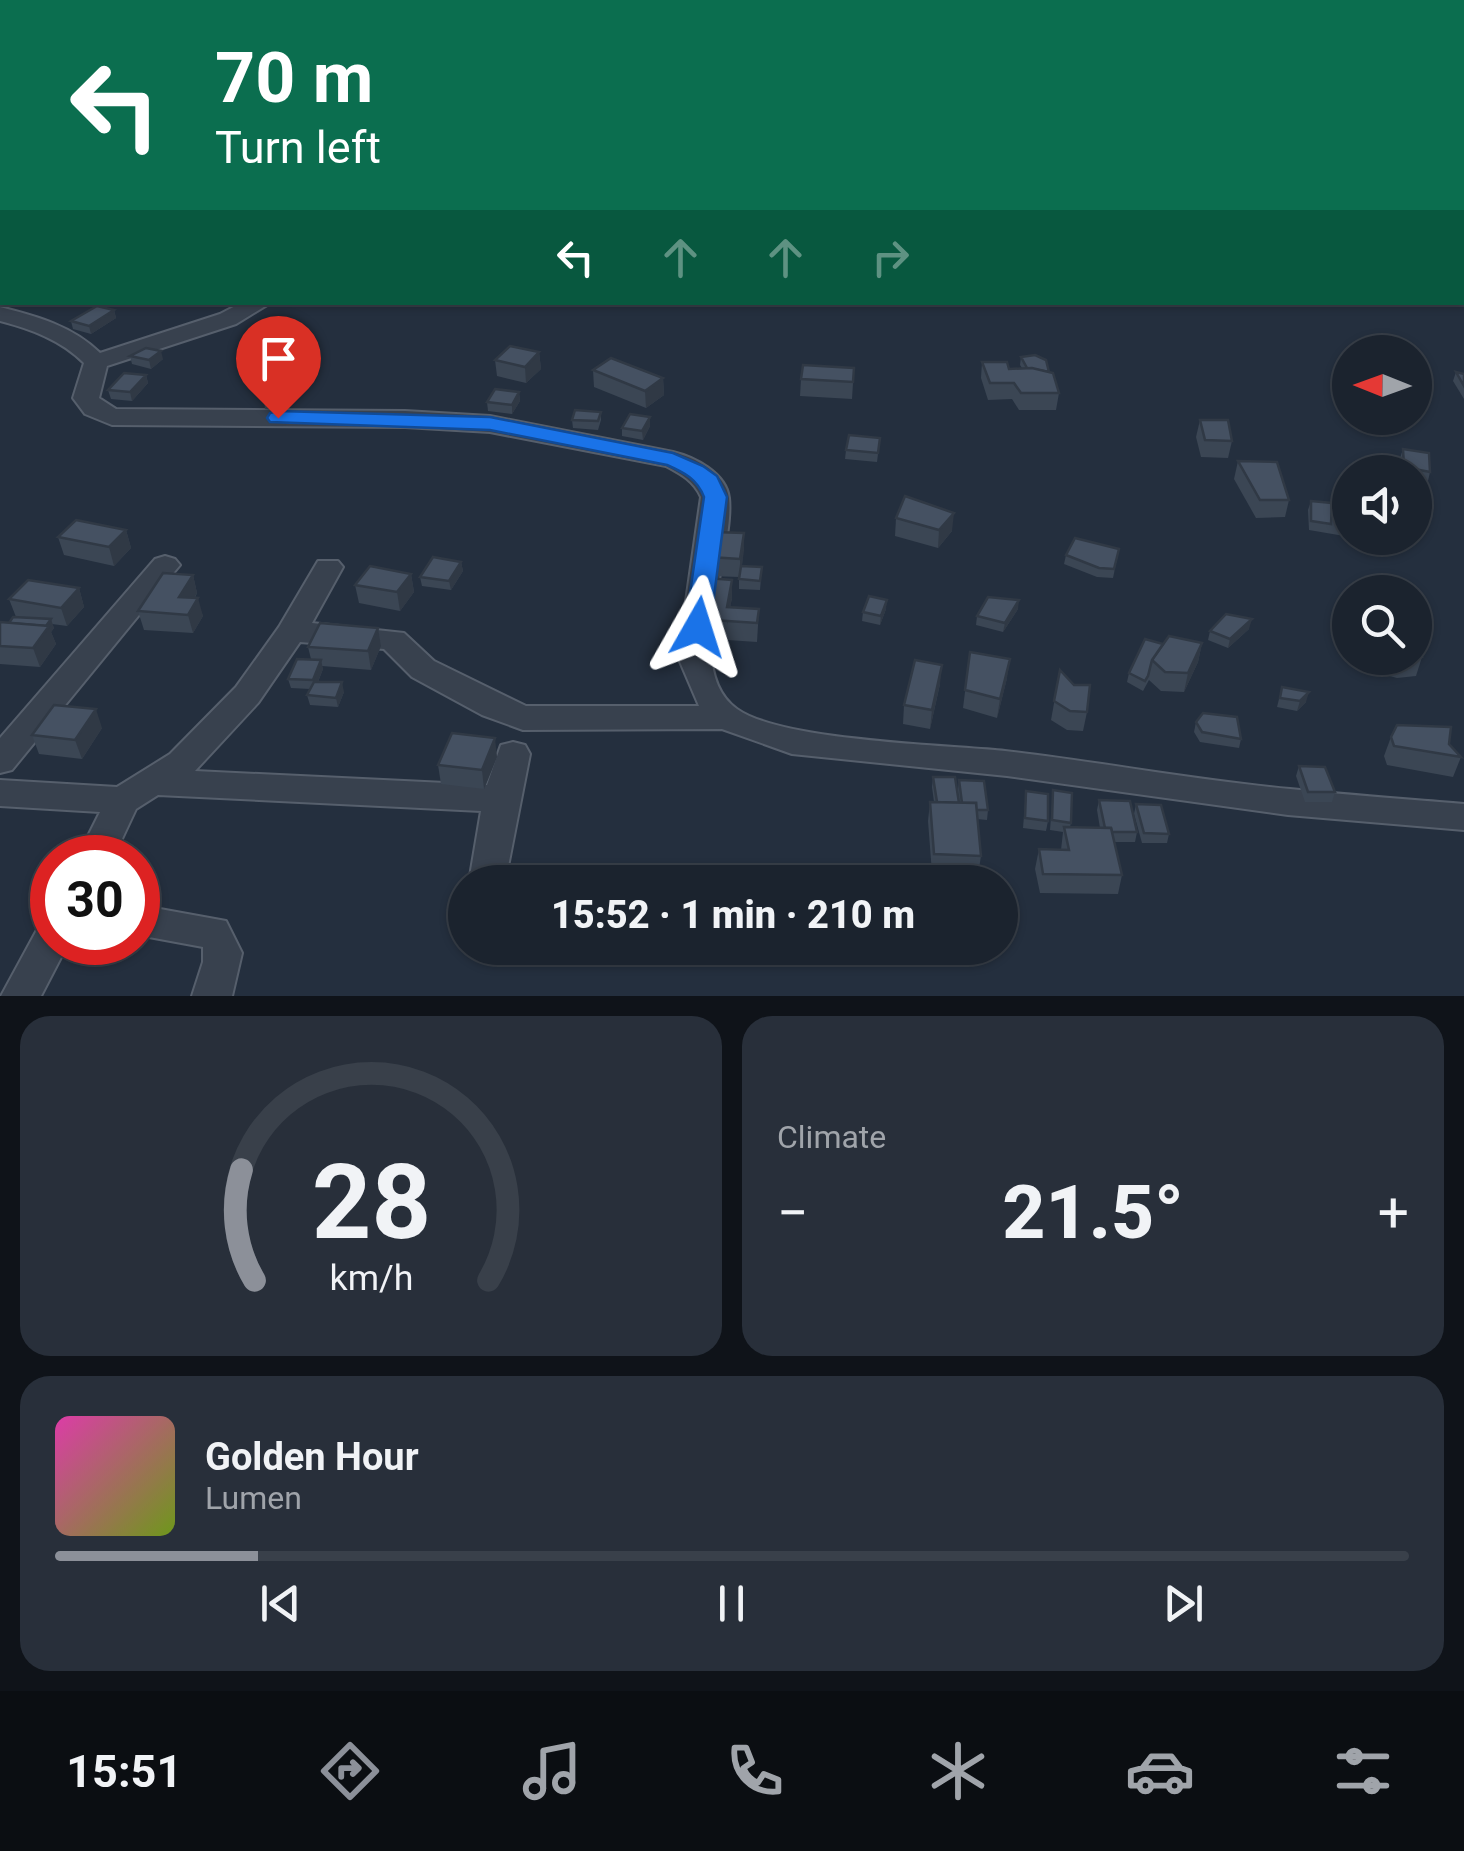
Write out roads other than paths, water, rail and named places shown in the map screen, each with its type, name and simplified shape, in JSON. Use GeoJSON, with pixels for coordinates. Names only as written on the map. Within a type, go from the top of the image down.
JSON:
{"type":"FeatureCollection","features":[{"type":"Feature","properties":{"kind":"street"},"geometry":{"type":"LineString","coordinates":[[96,362],[228,319],[255,305]]}},
{"type":"Feature","properties":{"kind":"street"},"geometry":{"type":"LineString","coordinates":[[0,314],[62,336],[96,362]]}},
{"type":"Feature","properties":{"kind":"street"},"geometry":{"type":"LineString","coordinates":[[96,362],[86,398],[94,409],[112,417],[405,419],[490,424],[673,460],[696,470],[709,481],[716,497],[694,657],[706,691],[725,717]]}},
{"type":"Feature","properties":{"kind":"street"},"geometry":{"type":"LineString","coordinates":[[0,761],[164,565]]}},
{"type":"Feature","properties":{"kind":"street"},"geometry":{"type":"LineString","coordinates":[[0,793],[123,800],[156,782],[182,763],[247,696],[292,631],[328,567]]}},
{"type":"Feature","properties":{"kind":"street"},"geometry":{"type":"LineString","coordinates":[[292,631],[393,640],[423,669],[494,708],[523,718],[725,717],[792,742],[1007,764],[1288,802],[1464,816]]}},
{"type":"Feature","properties":{"kind":"street"},"geometry":{"type":"LineString","coordinates":[[490,865],[513,754]]}},
{"type":"Feature","properties":{"kind":"street"},"geometry":{"type":"LineString","coordinates":[[156,782],[502,798]]}},
{"type":"Feature","properties":{"kind":"street"},"geometry":{"type":"LineString","coordinates":[[106,835],[123,800]]}},
{"type":"Feature","properties":{"kind":"street"},"geometry":{"type":"LineString","coordinates":[[160,924],[213,932],[222,940],[224,948],[212,996]]}},
{"type":"Feature","properties":{"kind":"street"},"geometry":{"type":"LineString","coordinates":[[21,996],[38,965]]}}]}
